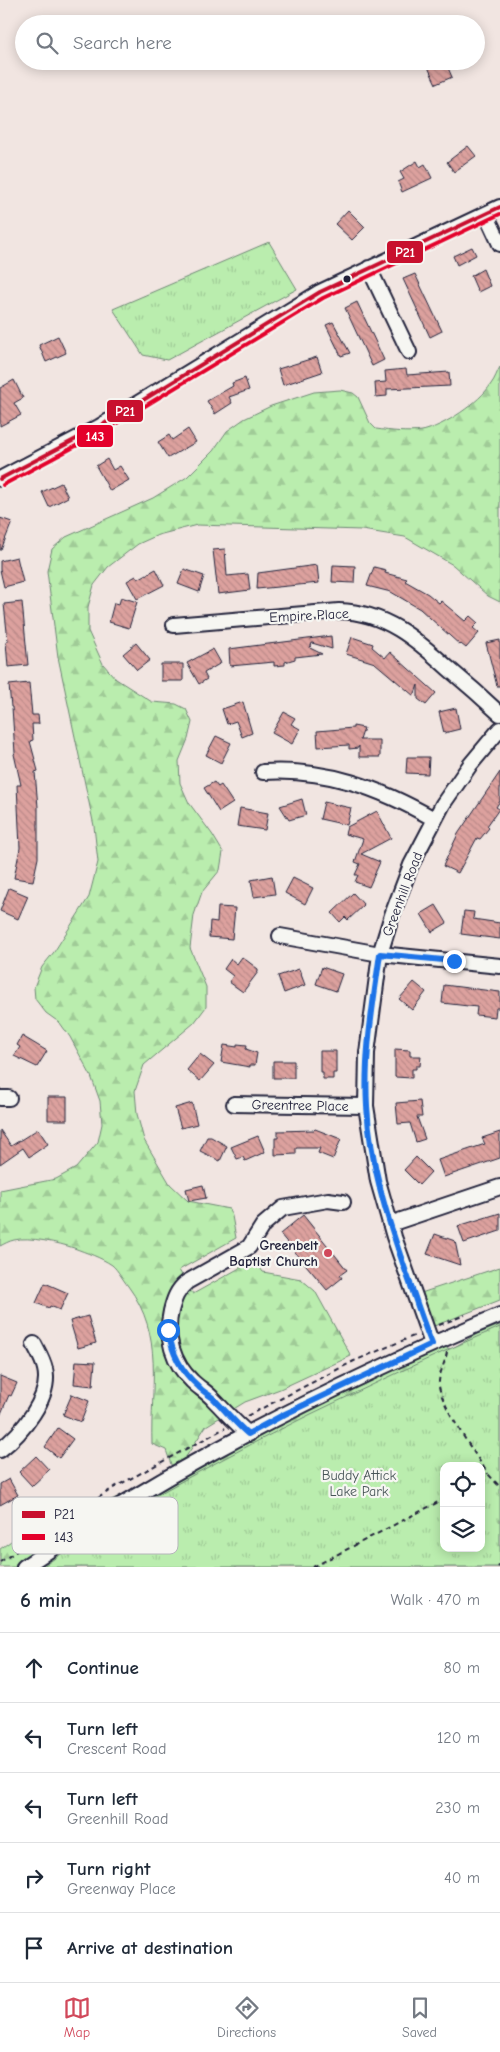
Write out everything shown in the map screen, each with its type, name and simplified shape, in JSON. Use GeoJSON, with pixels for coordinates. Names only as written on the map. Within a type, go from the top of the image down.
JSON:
{"type":"FeatureCollection","features":[{"type":"Feature","properties":{"kind":"street"},"geometry":{"type":"LineString","coordinates":[[0,479],[98,426],[320,292],[500,207]]}},
{"type":"Feature","properties":{"kind":"street"},"geometry":{"type":"LineString","coordinates":[[486,214],[500,244]]}},
{"type":"Feature","properties":{"kind":"street"},"geometry":{"type":"LineString","coordinates":[[369,268],[409,352]]}},
{"type":"Feature","properties":{"kind":"street","name":"Empire Place"},"geometry":{"type":"LineString","coordinates":[[174,625],[339,611],[366,615],[391,624],[419,642],[500,714]]}},
{"type":"Feature","properties":{"kind":"street","name":"Greenhill Road"},"geometry":{"type":"LineString","coordinates":[[432,1344],[390,1224],[373,1157],[366,1106],[367,1053],[380,954],[404,883],[434,819],[470,765],[500,728]]}},
{"type":"Feature","properties":{"kind":"street"},"geometry":{"type":"LineString","coordinates":[[263,772],[312,774],[352,782],[400,800],[434,819]]}},
{"type":"Feature","properties":{"kind":"street"},"geometry":{"type":"LineString","coordinates":[[280,936],[380,954],[500,966]]}},
{"type":"Feature","properties":{"kind":"street","name":"Greentree Place"},"geometry":{"type":"LineString","coordinates":[[234,1104],[366,1106]]}},
{"type":"Feature","properties":{"kind":"street"},"geometry":{"type":"LineString","coordinates":[[390,1224],[500,1187]]}},
{"type":"Feature","properties":{"kind":"street"},"geometry":{"type":"LineString","coordinates":[[248,1434],[190,1379],[174,1356],[168,1330],[175,1296],[187,1282],[249,1246],[263,1225],[283,1208],[328,1200],[344,1202]]}},
{"type":"Feature","properties":{"kind":"street"},"geometry":{"type":"LineString","coordinates":[[136,1497],[285,1414],[432,1344],[500,1315]]}},
{"type":"Feature","properties":{"kind":"street"},"geometry":{"type":"LineString","coordinates":[[0,1450],[17,1436],[28,1422],[40,1399],[46,1375],[45,1368],[34,1344]]}},
{"type":"Feature","properties":{"kind":"street"},"geometry":{"type":"LineString","coordinates":[[24,1567],[44,1554]]}},
{"type":"Feature","properties":{"kind":"path"},"geometry":{"type":"LineString","coordinates":[[448,1350],[439,1376],[442,1396],[470,1447],[488,1474],[500,1486]]}},
{"type":"Feature","properties":{"kind":"path"},"geometry":{"type":"LineString","coordinates":[[312,1567],[440,1501]]}},
{"type":"Feature","properties":{"kind":"green space"},"geometry":{"type":"Polygon","coordinates":[[[269,242],[297,289],[167,360],[143,355],[113,309],[269,242]]]}},
{"type":"Feature","properties":{"kind":"green space"},"geometry":{"type":"Polygon","coordinates":[[[500,367],[500,602],[488,596],[453,565],[405,537],[362,530],[197,525],[158,535],[138,544],[108,567],[94,585],[88,607],[88,631],[103,664],[116,679],[152,702],[176,704],[186,709],[192,722],[188,739],[179,761],[180,783],[189,803],[223,852],[220,870],[202,892],[194,915],[190,948],[206,987],[206,1007],[194,1023],[144,1065],[135,1091],[137,1114],[144,1140],[170,1184],[188,1201],[229,1209],[232,1216],[236,1238],[179,1270],[193,1294],[254,1260],[263,1272],[301,1279],[315,1291],[351,1356],[280,1389],[245,1402],[206,1426],[180,1466],[432,1344],[451,1349],[477,1334],[500,1325],[500,1567],[0,1567],[0,1549],[12,1540],[12,1554],[178,1554],[178,1497],[117,1497],[173,1470],[166,1450],[152,1444],[153,1362],[147,1324],[140,1305],[112,1265],[93,1255],[74,1248],[36,1239],[20,1239],[0,1246],[0,1190],[56,1179],[76,1168],[98,1142],[102,1124],[100,1101],[91,1076],[70,1037],[60,1023],[46,1013],[35,999],[34,987],[42,967],[54,952],[89,897],[98,862],[94,826],[58,657],[47,571],[52,549],[66,537],[153,498],[187,477],[213,451],[227,431],[244,419],[271,406],[314,392],[340,390],[353,393],[358,397],[370,423],[376,429],[405,432],[422,431],[440,425],[460,413],[486,391],[500,367]]]}},
{"type":"Feature","properties":{"kind":"green space"},"geometry":{"type":"Polygon","coordinates":[[[500,1267],[500,1300],[434,1326],[421,1293],[500,1267]]]}},
{"type":"Feature","properties":{"kind":"green space","name":"Buddy Attick Lake Park"},"geometry":{"type":"Polygon","coordinates":[[[500,1327],[500,1567],[42,1567],[61,1554],[178,1554],[178,1497],[154,1497],[311,1414],[405,1369],[500,1327]]]}},
{"type":"Feature","properties":{"kind":"building"},"geometry":{"type":"Polygon","coordinates":[[[429,70],[449,70],[452,77],[436,84],[429,70]]]}},
{"type":"Feature","properties":{"kind":"building"},"geometry":{"type":"Polygon","coordinates":[[[468,146],[476,156],[454,172],[447,162],[468,146]]]}},
{"type":"Feature","properties":{"kind":"building"},"geometry":{"type":"Polygon","coordinates":[[[417,161],[420,167],[425,164],[432,178],[402,192],[398,182],[404,179],[400,172],[417,161]]]}},
{"type":"Feature","properties":{"kind":"building"},"geometry":{"type":"Polygon","coordinates":[[[348,210],[365,227],[352,240],[335,224],[348,210]]]}},
{"type":"Feature","properties":{"kind":"building"},"geometry":{"type":"Polygon","coordinates":[[[472,247],[476,255],[457,265],[453,256],[472,247]]]}},
{"type":"Feature","properties":{"kind":"building"},"geometry":{"type":"Polygon","coordinates":[[[483,269],[490,286],[478,292],[471,276],[483,269]]]}},
{"type":"Feature","properties":{"kind":"building"},"geometry":{"type":"Polygon","coordinates":[[[415,274],[442,331],[430,337],[403,279],[415,274]]]}},
{"type":"Feature","properties":{"kind":"building"},"geometry":{"type":"Polygon","coordinates":[[[357,302],[384,360],[372,366],[345,308],[357,302]]]}},
{"type":"Feature","properties":{"kind":"building"},"geometry":{"type":"Polygon","coordinates":[[[333,322],[350,353],[341,356],[326,325],[333,322]]]}},
{"type":"Feature","properties":{"kind":"building"},"geometry":{"type":"Polygon","coordinates":[[[58,336],[66,353],[46,362],[39,345],[58,336]]]}},
{"type":"Feature","properties":{"kind":"building"},"geometry":{"type":"Polygon","coordinates":[[[317,357],[322,372],[283,385],[278,369],[317,357]]]}},
{"type":"Feature","properties":{"kind":"building"},"geometry":{"type":"Polygon","coordinates":[[[406,369],[407,375],[449,372],[450,386],[387,389],[387,396],[376,397],[375,383],[386,382],[385,371],[406,369]]]}},
{"type":"Feature","properties":{"kind":"building"},"geometry":{"type":"Polygon","coordinates":[[[245,378],[249,390],[229,397],[232,403],[215,414],[207,401],[233,386],[232,383],[245,378]]]}},
{"type":"Feature","properties":{"kind":"building"},"geometry":{"type":"Polygon","coordinates":[[[14,380],[23,398],[14,403],[21,415],[0,426],[0,388],[14,380]]]}},
{"type":"Feature","properties":{"kind":"building"},"geometry":{"type":"Polygon","coordinates":[[[188,429],[196,442],[168,458],[158,442],[169,435],[172,440],[188,429]]]}},
{"type":"Feature","properties":{"kind":"building"},"geometry":{"type":"Polygon","coordinates":[[[107,459],[113,470],[120,466],[129,480],[110,491],[96,466],[107,459]]]}},
{"type":"Feature","properties":{"kind":"building"},"geometry":{"type":"Polygon","coordinates":[[[61,483],[68,497],[49,507],[42,492],[61,483]]]}},
{"type":"Feature","properties":{"kind":"building"},"geometry":{"type":"Polygon","coordinates":[[[0,518],[12,522],[1,550],[0,550],[0,518]]]}},
{"type":"Feature","properties":{"kind":"building"},"geometry":{"type":"Polygon","coordinates":[[[225,549],[227,576],[248,574],[250,590],[218,594],[213,550],[225,549]]]}},
{"type":"Feature","properties":{"kind":"building"},"geometry":{"type":"Polygon","coordinates":[[[17,557],[23,582],[4,587],[0,561],[17,557]]]}},
{"type":"Feature","properties":{"kind":"building"},"geometry":{"type":"Polygon","coordinates":[[[317,565],[319,583],[257,589],[258,573],[317,565]]]}},
{"type":"Feature","properties":{"kind":"building"},"geometry":{"type":"Polygon","coordinates":[[[333,565],[355,566],[354,583],[332,582],[333,565]]]}},
{"type":"Feature","properties":{"kind":"building"},"geometry":{"type":"Polygon","coordinates":[[[374,567],[386,570],[385,573],[407,579],[405,581],[428,594],[439,603],[441,601],[465,621],[470,616],[478,623],[473,628],[479,633],[466,648],[460,645],[420,609],[391,592],[367,586],[374,567]]]}},
{"type":"Feature","properties":{"kind":"building"},"geometry":{"type":"Polygon","coordinates":[[[156,569],[164,585],[137,599],[127,581],[136,576],[138,579],[156,569]]]}},
{"type":"Feature","properties":{"kind":"building"},"geometry":{"type":"Polygon","coordinates":[[[184,569],[204,576],[199,592],[178,584],[184,569]]]}},
{"type":"Feature","properties":{"kind":"building"},"geometry":{"type":"Polygon","coordinates":[[[121,597],[137,602],[129,628],[109,622],[114,603],[119,604],[121,597]]]}},
{"type":"Feature","properties":{"kind":"building"},"geometry":{"type":"Polygon","coordinates":[[[22,602],[28,665],[8,667],[6,642],[8,641],[4,604],[22,602]]]}},
{"type":"Feature","properties":{"kind":"building"},"geometry":{"type":"Polygon","coordinates":[[[331,636],[332,649],[312,643],[310,648],[322,654],[295,657],[295,659],[285,662],[285,665],[274,666],[274,662],[230,666],[229,649],[331,636]]]}},
{"type":"Feature","properties":{"kind":"building"},"geometry":{"type":"Polygon","coordinates":[[[352,637],[373,644],[372,647],[385,658],[390,652],[436,693],[426,705],[418,699],[418,685],[414,696],[375,663],[346,654],[352,637]]]}},
{"type":"Feature","properties":{"kind":"building"},"geometry":{"type":"Polygon","coordinates":[[[500,640],[500,686],[497,686],[486,643],[500,640]]]}},
{"type":"Feature","properties":{"kind":"building"},"geometry":{"type":"Polygon","coordinates":[[[136,643],[150,660],[137,670],[123,654],[136,643]]]}},
{"type":"Feature","properties":{"kind":"building"},"geometry":{"type":"Polygon","coordinates":[[[213,649],[221,663],[204,673],[207,679],[199,684],[187,663],[213,649]]]}},
{"type":"Feature","properties":{"kind":"building"},"geometry":{"type":"Polygon","coordinates":[[[161,664],[183,664],[183,681],[161,681],[161,664]]]}},
{"type":"Feature","properties":{"kind":"building"},"geometry":{"type":"Polygon","coordinates":[[[29,683],[32,715],[38,715],[39,724],[32,724],[33,740],[30,741],[38,771],[35,772],[38,807],[38,858],[33,881],[14,878],[20,848],[17,785],[21,785],[14,754],[9,685],[29,683]]]}},
{"type":"Feature","properties":{"kind":"building"},"geometry":{"type":"Polygon","coordinates":[[[243,702],[252,733],[242,737],[236,721],[227,724],[222,709],[243,702]]]}},
{"type":"Feature","properties":{"kind":"building"},"geometry":{"type":"Polygon","coordinates":[[[456,708],[460,729],[444,733],[439,712],[456,708]]]}},
{"type":"Feature","properties":{"kind":"building"},"geometry":{"type":"Polygon","coordinates":[[[284,712],[295,718],[291,724],[300,729],[292,744],[272,733],[284,712]]]}},
{"type":"Feature","properties":{"kind":"building"},"geometry":{"type":"Polygon","coordinates":[[[353,726],[364,728],[360,740],[380,740],[380,757],[359,757],[359,746],[358,748],[349,749],[349,745],[318,747],[317,731],[353,728],[353,726]]]}},
{"type":"Feature","properties":{"kind":"building"},"geometry":{"type":"Polygon","coordinates":[[[216,736],[231,743],[221,763],[206,755],[216,736]]]}},
{"type":"Feature","properties":{"kind":"building"},"geometry":{"type":"Polygon","coordinates":[[[407,757],[429,757],[428,774],[406,773],[407,757]]]}},
{"type":"Feature","properties":{"kind":"building"},"geometry":{"type":"Polygon","coordinates":[[[500,772],[500,801],[496,807],[499,809],[487,826],[489,828],[480,839],[477,838],[458,873],[443,866],[458,834],[500,772]]]}},
{"type":"Feature","properties":{"kind":"building"},"geometry":{"type":"Polygon","coordinates":[[[214,782],[218,787],[221,785],[233,803],[219,812],[204,788],[214,782]]]}},
{"type":"Feature","properties":{"kind":"building"},"geometry":{"type":"Polygon","coordinates":[[[302,799],[306,815],[289,820],[280,806],[302,799]]]}},
{"type":"Feature","properties":{"kind":"building"},"geometry":{"type":"Polygon","coordinates":[[[324,802],[351,808],[347,825],[320,819],[324,802]]]}},
{"type":"Feature","properties":{"kind":"building"},"geometry":{"type":"Polygon","coordinates":[[[240,808],[268,813],[265,830],[237,826],[240,808]]]}},
{"type":"Feature","properties":{"kind":"building"},"geometry":{"type":"Polygon","coordinates":[[[377,811],[391,838],[361,854],[380,862],[369,887],[355,882],[358,875],[355,875],[360,864],[355,862],[363,839],[345,834],[347,827],[377,811]]]}},
{"type":"Feature","properties":{"kind":"building"},"geometry":{"type":"Polygon","coordinates":[[[272,876],[275,894],[254,897],[251,880],[272,876]]]}},
{"type":"Feature","properties":{"kind":"building"},"geometry":{"type":"Polygon","coordinates":[[[293,878],[313,888],[305,904],[285,893],[293,878]]]}},
{"type":"Feature","properties":{"kind":"building"},"geometry":{"type":"Polygon","coordinates":[[[9,888],[28,896],[18,919],[0,911],[9,888]]]}},
{"type":"Feature","properties":{"kind":"building"},"geometry":{"type":"Polygon","coordinates":[[[353,893],[364,905],[348,920],[345,917],[340,922],[332,913],[353,893]]]}},
{"type":"Feature","properties":{"kind":"building"},"geometry":{"type":"Polygon","coordinates":[[[436,905],[447,923],[432,932],[421,914],[436,905]]]}},
{"type":"Feature","properties":{"kind":"building"},"geometry":{"type":"Polygon","coordinates":[[[218,907],[235,908],[232,939],[209,937],[210,921],[217,922],[218,907]]]}},
{"type":"Feature","properties":{"kind":"building"},"geometry":{"type":"Polygon","coordinates":[[[464,911],[474,912],[473,919],[500,923],[500,939],[461,934],[464,911]]]}},
{"type":"Feature","properties":{"kind":"building"},"geometry":{"type":"Polygon","coordinates":[[[242,957],[258,969],[258,972],[243,992],[229,982],[233,976],[224,969],[231,959],[237,964],[242,957]]]}},
{"type":"Feature","properties":{"kind":"building"},"geometry":{"type":"Polygon","coordinates":[[[322,967],[342,974],[336,991],[316,984],[322,967]]]}},
{"type":"Feature","properties":{"kind":"building"},"geometry":{"type":"Polygon","coordinates":[[[299,969],[305,985],[284,993],[278,976],[299,969]]]}},
{"type":"Feature","properties":{"kind":"building"},"geometry":{"type":"Polygon","coordinates":[[[414,982],[426,992],[412,1010],[399,999],[414,982]]]}},
{"type":"Feature","properties":{"kind":"building"},"geometry":{"type":"Polygon","coordinates":[[[444,985],[500,992],[500,1006],[496,1008],[495,1017],[476,1015],[477,1007],[442,1003],[444,985]]]}},
{"type":"Feature","properties":{"kind":"building"},"geometry":{"type":"Polygon","coordinates":[[[22,1036],[47,1051],[37,1067],[14,1056],[20,1047],[17,1045],[22,1036]]]}},
{"type":"Feature","properties":{"kind":"building"},"geometry":{"type":"Polygon","coordinates":[[[237,1044],[247,1045],[246,1049],[257,1053],[255,1065],[250,1065],[250,1067],[221,1062],[224,1045],[237,1047],[237,1044]]]}},
{"type":"Feature","properties":{"kind":"building"},"geometry":{"type":"Polygon","coordinates":[[[395,1049],[410,1050],[410,1056],[421,1056],[420,1066],[412,1069],[412,1078],[395,1077],[395,1049]]]}},
{"type":"Feature","properties":{"kind":"building"},"geometry":{"type":"Polygon","coordinates":[[[320,1051],[336,1051],[336,1073],[333,1073],[333,1079],[323,1079],[323,1072],[320,1072],[320,1051]]]}},
{"type":"Feature","properties":{"kind":"building"},"geometry":{"type":"Polygon","coordinates":[[[200,1054],[214,1065],[200,1081],[187,1070],[200,1054]]]}},
{"type":"Feature","properties":{"kind":"building"},"geometry":{"type":"Polygon","coordinates":[[[273,1061],[294,1061],[294,1078],[273,1078],[273,1061]]]}},
{"type":"Feature","properties":{"kind":"building"},"geometry":{"type":"Polygon","coordinates":[[[48,1097],[67,1097],[67,1120],[48,1120],[48,1097]]]}},
{"type":"Feature","properties":{"kind":"building"},"geometry":{"type":"Polygon","coordinates":[[[420,1101],[422,1117],[417,1117],[425,1139],[416,1142],[410,1123],[398,1124],[396,1103],[420,1101]]]}},
{"type":"Feature","properties":{"kind":"building"},"geometry":{"type":"Polygon","coordinates":[[[192,1103],[197,1124],[181,1128],[175,1108],[192,1103]]]}},
{"type":"Feature","properties":{"kind":"building"},"geometry":{"type":"Polygon","coordinates":[[[38,1129],[48,1144],[29,1157],[23,1148],[0,1164],[0,1130],[11,1146],[38,1129]]]}},
{"type":"Feature","properties":{"kind":"building"},"geometry":{"type":"Polygon","coordinates":[[[315,1129],[341,1139],[333,1159],[318,1153],[320,1148],[296,1148],[296,1154],[275,1155],[275,1138],[278,1138],[278,1131],[315,1129]]]}},
{"type":"Feature","properties":{"kind":"building"},"geometry":{"type":"Polygon","coordinates":[[[500,1132],[500,1158],[444,1177],[438,1160],[485,1144],[482,1138],[500,1132]]]}},
{"type":"Feature","properties":{"kind":"building"},"geometry":{"type":"Polygon","coordinates":[[[258,1136],[265,1152],[245,1161],[243,1157],[237,1159],[231,1147],[258,1136]]]}},
{"type":"Feature","properties":{"kind":"building"},"geometry":{"type":"Polygon","coordinates":[[[207,1137],[211,1137],[227,1146],[220,1161],[200,1151],[207,1137]]]}},
{"type":"Feature","properties":{"kind":"building"},"geometry":{"type":"Polygon","coordinates":[[[416,1157],[431,1172],[419,1185],[404,1170],[416,1157]]]}},
{"type":"Feature","properties":{"kind":"building"},"geometry":{"type":"Polygon","coordinates":[[[203,1185],[206,1198],[189,1201],[186,1189],[203,1185]]]}},
{"type":"Feature","properties":{"kind":"building"},"geometry":{"type":"Polygon","coordinates":[[[500,1213],[500,1231],[464,1243],[458,1226],[500,1213]]]}},
{"type":"Feature","properties":{"kind":"building","name":"Greenbelt Baptist Church"},"geometry":{"type":"Polygon","coordinates":[[[303,1215],[347,1270],[340,1275],[342,1278],[327,1290],[280,1234],[303,1215]]]}},
{"type":"Feature","properties":{"kind":"building"},"geometry":{"type":"Polygon","coordinates":[[[435,1234],[455,1241],[460,1265],[427,1254],[435,1234]]]}},
{"type":"Feature","properties":{"kind":"building"},"geometry":{"type":"Polygon","coordinates":[[[45,1283],[68,1293],[60,1310],[36,1303],[45,1283]]]}},
{"type":"Feature","properties":{"kind":"building"},"geometry":{"type":"Polygon","coordinates":[[[88,1316],[96,1343],[78,1348],[70,1321],[88,1316]]]}},
{"type":"Feature","properties":{"kind":"building"},"geometry":{"type":"Polygon","coordinates":[[[76,1361],[95,1362],[93,1386],[74,1384],[76,1361]]]}},
{"type":"Feature","properties":{"kind":"building"},"geometry":{"type":"Polygon","coordinates":[[[0,1376],[17,1383],[11,1396],[9,1395],[0,1416],[0,1376]]]}},
{"type":"Feature","properties":{"kind":"building"},"geometry":{"type":"Polygon","coordinates":[[[72,1394],[89,1401],[81,1422],[63,1415],[72,1394]]]}},
{"type":"Feature","properties":{"kind":"building"},"geometry":{"type":"Polygon","coordinates":[[[58,1428],[73,1439],[59,1458],[45,1447],[58,1428]]]}},
{"type":"Feature","properties":{"kind":"building"},"geometry":{"type":"Polygon","coordinates":[[[36,1456],[49,1470],[32,1486],[19,1472],[36,1456]]]}},
{"type":"Feature","properties":{"kind":"building"},"geometry":{"type":"Polygon","coordinates":[[[9,1479],[18,1495],[0,1505],[0,1484],[9,1479]]]}},
{"type":"Feature","properties":{"kind":"transit line","name":"P21"},"geometry":{"type":"LineString","coordinates":[[0,479],[99,427],[320,292],[500,207]]}},
{"type":"Feature","properties":{"kind":"transit line","name":"143"},"geometry":{"type":"LineString","coordinates":[[3,485],[102,432],[323,298],[500,214]]}},
{"type":"Feature","properties":{"kind":"place","name":"Greenbelt Baptist Church"},"geometry":{"type":"Point","coordinates":[328,1253]}},
{"type":"Feature","properties":{"kind":"route"},"geometry":{"type":"LineString","coordinates":[[168,1330],[174,1356],[180,1367],[190,1379],[248,1434],[285,1414],[432,1344],[394,1237],[373,1157],[366,1106],[367,1053],[380,954],[454,961]]}}]}
